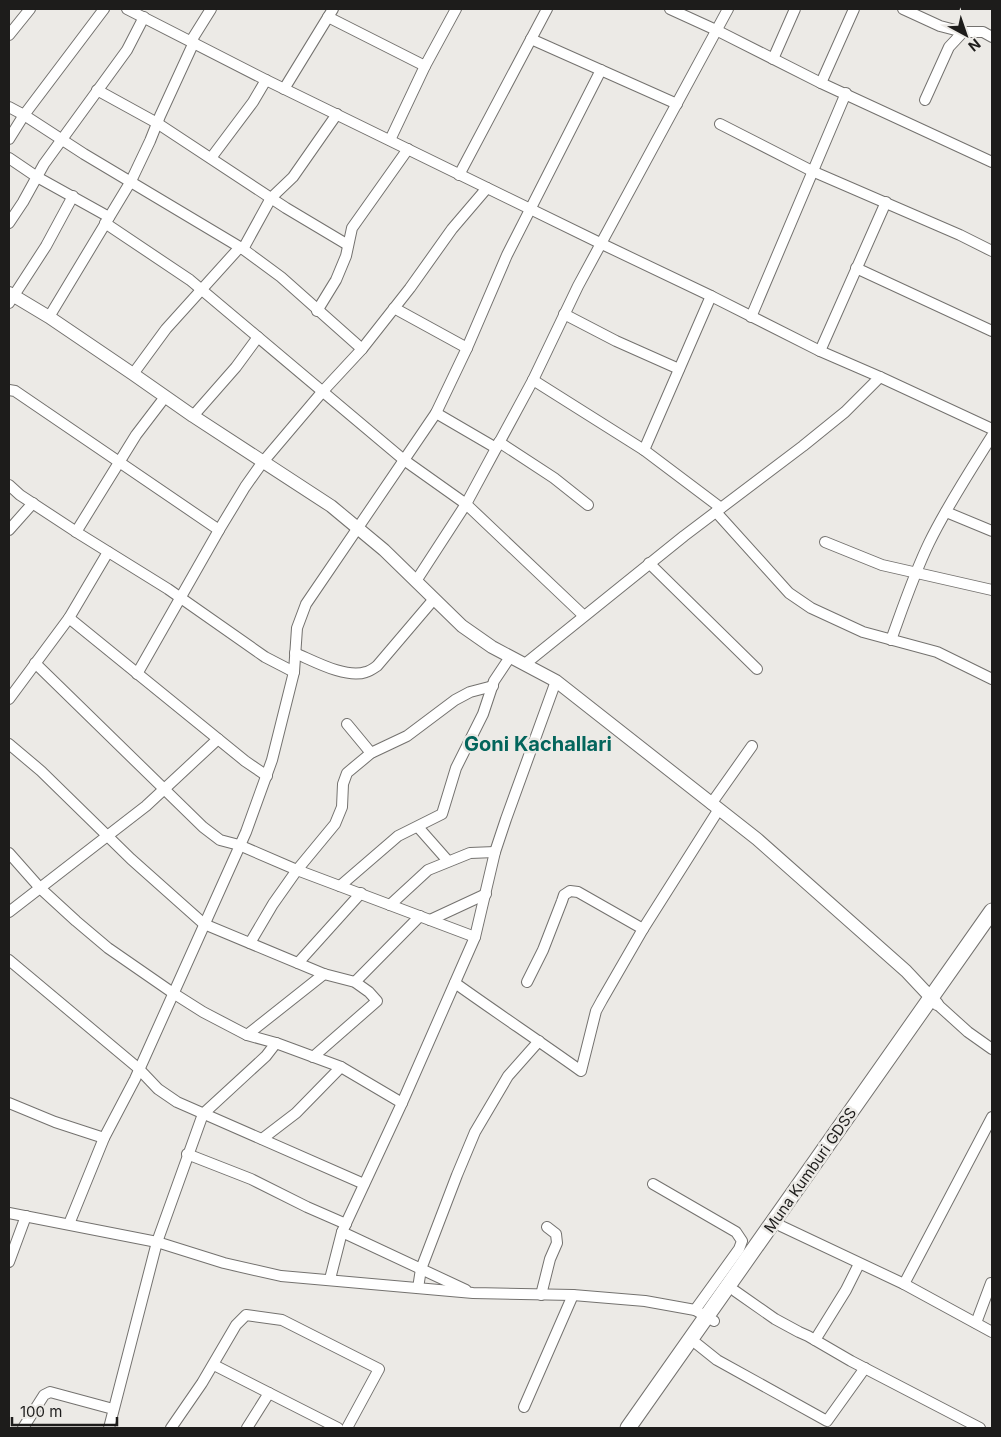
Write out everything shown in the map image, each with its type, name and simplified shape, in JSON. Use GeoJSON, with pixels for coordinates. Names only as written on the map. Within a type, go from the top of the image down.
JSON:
{"type":"FeatureCollection","features":[{"type":"Feature","properties":{"kind":"highway","name":"Muna Kumburi GDSS"},"geometry":{"type":"LineString","coordinates":[[638,1428],[697,1344],[705,1316],[735,1291],[782,1226],[934,1001],[992,911]]}},
{"type":"Feature","properties":{"kind":"highway","name":"Muna Kumburi GDSS"},"geometry":{"type":"LineString","coordinates":[[628,1428],[705,1316],[934,1001],[992,926]]}},
{"type":"Feature","properties":{"kind":"main road"},"geometry":{"type":"LineString","coordinates":[[10,298],[49,317],[262,463],[331,506],[384,550],[462,626],[510,657],[556,681],[757,839],[893,960],[934,1001]]}},
{"type":"Feature","properties":{"kind":"street"},"geometry":{"type":"LineString","coordinates":[[9,35],[30,9]]}},
{"type":"Feature","properties":{"kind":"street"},"geometry":{"type":"LineString","coordinates":[[9,139],[24,115],[104,9]]}},
{"type":"Feature","properties":{"kind":"street"},"geometry":{"type":"LineString","coordinates":[[127,9],[284,89],[711,296],[820,351],[992,429]]}},
{"type":"Feature","properties":{"kind":"street"},"geometry":{"type":"LineString","coordinates":[[49,317],[131,181],[193,41],[211,9]]}},
{"type":"Feature","properties":{"kind":"street"},"geometry":{"type":"LineString","coordinates":[[390,140],[425,66],[456,9]]}},
{"type":"Feature","properties":{"kind":"street"},"geometry":{"type":"LineString","coordinates":[[459,175],[547,9]]}},
{"type":"Feature","properties":{"kind":"street"},"geometry":{"type":"LineString","coordinates":[[670,9],[821,83],[992,162]]}},
{"type":"Feature","properties":{"kind":"street"},"geometry":{"type":"LineString","coordinates":[[416,581],[466,504],[533,380],[564,314],[728,9]]}},
{"type":"Feature","properties":{"kind":"street"},"geometry":{"type":"LineString","coordinates":[[772,59],[795,9]]}},
{"type":"Feature","properties":{"kind":"street"},"geometry":{"type":"LineString","coordinates":[[821,83],[854,9]]}},
{"type":"Feature","properties":{"kind":"street"},"geometry":{"type":"LineString","coordinates":[[903,9],[940,26],[963,32],[983,32],[992,37]]}},
{"type":"Feature","properties":{"kind":"street"},"geometry":{"type":"LineString","coordinates":[[284,89],[330,13],[425,66]]}},
{"type":"Feature","properties":{"kind":"street"},"geometry":{"type":"LineString","coordinates":[[9,223],[61,139],[127,50],[144,17]]}},
{"type":"Feature","properties":{"kind":"street"},"geometry":{"type":"LineString","coordinates":[[925,100],[949,47],[963,32]]}},
{"type":"Feature","properties":{"kind":"street"},"geometry":{"type":"LineString","coordinates":[[531,38],[677,104]]}},
{"type":"Feature","properties":{"kind":"street"},"geometry":{"type":"LineString","coordinates":[[69,1224],[104,1138],[135,1078],[240,845],[267,776],[294,672],[297,628],[306,604],[436,413],[467,348],[507,255],[601,70]]}},
{"type":"Feature","properties":{"kind":"street"},"geometry":{"type":"LineString","coordinates":[[211,158],[236,127],[266,80]]}},
{"type":"Feature","properties":{"kind":"street"},"geometry":{"type":"LineString","coordinates":[[97,90],[157,123],[271,198],[348,244]]}},
{"type":"Feature","properties":{"kind":"street"},"geometry":{"type":"LineString","coordinates":[[751,317],[846,93]]}},
{"type":"Feature","properties":{"kind":"street"},"geometry":{"type":"LineString","coordinates":[[9,107],[241,248],[281,277],[362,349]]}},
{"type":"Feature","properties":{"kind":"street"},"geometry":{"type":"LineString","coordinates":[[133,374],[166,329],[241,248],[271,198],[293,176],[337,114]]}},
{"type":"Feature","properties":{"kind":"street"},"geometry":{"type":"LineString","coordinates":[[720,124],[812,171],[886,202],[992,251]]}},
{"type":"Feature","properties":{"kind":"street"},"geometry":{"type":"LineString","coordinates":[[318,311],[336,280],[346,256],[352,228],[408,149]]}},
{"type":"Feature","properties":{"kind":"street"},"geometry":{"type":"LineString","coordinates":[[9,158],[37,177],[73,196],[202,290],[404,460],[466,504],[583,616]]}},
{"type":"Feature","properties":{"kind":"street"},"geometry":{"type":"LineString","coordinates":[[137,674],[244,487],[323,391],[362,349],[452,229],[487,188]]}},
{"type":"Feature","properties":{"kind":"street"},"geometry":{"type":"LineString","coordinates":[[10,298],[46,246],[73,196]]}},
{"type":"Feature","properties":{"kind":"street"},"geometry":{"type":"LineString","coordinates":[[820,351],[886,202]]}},
{"type":"Feature","properties":{"kind":"street"},"geometry":{"type":"LineString","coordinates":[[856,268],[992,331]]}},
{"type":"Feature","properties":{"kind":"street"},"geometry":{"type":"LineString","coordinates":[[644,450],[711,296]]}},
{"type":"Feature","properties":{"kind":"street"},"geometry":{"type":"LineString","coordinates":[[394,308],[467,348]]}},
{"type":"Feature","properties":{"kind":"street"},"geometry":{"type":"LineString","coordinates":[[564,314],[616,341],[679,369]]}},
{"type":"Feature","properties":{"kind":"street"},"geometry":{"type":"LineString","coordinates":[[192,416],[236,366],[258,337]]}},
{"type":"Feature","properties":{"kind":"street"},"geometry":{"type":"LineString","coordinates":[[525,664],[649,563],[803,446],[845,412],[880,377]]}},
{"type":"Feature","properties":{"kind":"street"},"geometry":{"type":"LineString","coordinates":[[533,380],[644,450],[718,510],[789,593],[801,602],[862,632],[937,652],[992,679]]}},
{"type":"Feature","properties":{"kind":"street"},"geometry":{"type":"LineString","coordinates":[[9,390],[15,390],[219,530]]}},
{"type":"Feature","properties":{"kind":"street"},"geometry":{"type":"LineString","coordinates":[[76,532],[136,435],[165,396]]}},
{"type":"Feature","properties":{"kind":"street"},"geometry":{"type":"LineString","coordinates":[[436,413],[498,445],[554,478],[588,506]]}},
{"type":"Feature","properties":{"kind":"street"},"geometry":{"type":"LineString","coordinates":[[891,640],[915,573],[946,512],[992,436]]}},
{"type":"Feature","properties":{"kind":"street"},"geometry":{"type":"LineString","coordinates":[[9,485],[76,532],[182,598],[265,658],[294,672]]}},
{"type":"Feature","properties":{"kind":"street"},"geometry":{"type":"LineString","coordinates":[[9,530],[33,503]]}},
{"type":"Feature","properties":{"kind":"street"},"geometry":{"type":"LineString","coordinates":[[946,512],[992,531]]}},
{"type":"Feature","properties":{"kind":"street"},"geometry":{"type":"LineString","coordinates":[[825,542],[882,565],[992,590]]}},
{"type":"Feature","properties":{"kind":"street"},"geometry":{"type":"LineString","coordinates":[[9,699],[69,618],[108,552]]}},
{"type":"Feature","properties":{"kind":"street"},"geometry":{"type":"LineString","coordinates":[[649,563],[757,669]]}},
{"type":"Feature","properties":{"kind":"street"},"geometry":{"type":"LineString","coordinates":[[295,652],[333,669],[352,673],[366,672],[377,666],[434,599]]}},
{"type":"Feature","properties":{"kind":"street"},"geometry":{"type":"LineString","coordinates":[[69,618],[245,761],[267,776]]}},
{"type":"Feature","properties":{"kind":"street"},"geometry":{"type":"LineString","coordinates":[[340,886],[398,836],[442,814],[456,768],[483,714],[494,681],[510,657]]}},
{"type":"Feature","properties":{"kind":"street"},"geometry":{"type":"LineString","coordinates":[[35,664],[165,788],[203,827],[220,840],[240,845],[297,870],[475,936]]}},
{"type":"Feature","properties":{"kind":"street"},"geometry":{"type":"LineString","coordinates":[[330,1279],[344,1228],[402,1104],[475,936],[495,852],[556,681]]}},
{"type":"Feature","properties":{"kind":"street"},"geometry":{"type":"LineString","coordinates":[[250,943],[273,904],[297,870],[335,824],[342,807],[343,784],[347,773],[371,753],[407,736],[454,700],[470,692],[492,686]]}},
{"type":"Feature","properties":{"kind":"street"},"geometry":{"type":"LineString","coordinates":[[347,724],[371,753]]}},
{"type":"Feature","properties":{"kind":"street"},"geometry":{"type":"LineString","coordinates":[[9,912],[146,806],[218,739]]}},
{"type":"Feature","properties":{"kind":"street"},"geometry":{"type":"LineString","coordinates":[[9,744],[41,771],[204,924],[324,974],[355,982],[369,992],[377,1001],[313,1056]]}},
{"type":"Feature","properties":{"kind":"street"},"geometry":{"type":"LineString","coordinates":[[455,983],[581,1071],[596,1010],[752,746]]}},
{"type":"Feature","properties":{"kind":"street"},"geometry":{"type":"LineString","coordinates":[[418,827],[448,861]]}},
{"type":"Feature","properties":{"kind":"street"},"geometry":{"type":"LineString","coordinates":[[9,852],[40,888],[108,948],[173,993],[203,1012],[248,1036],[276,1043],[341,1067],[402,1104]]}},
{"type":"Feature","properties":{"kind":"street"},"geometry":{"type":"LineString","coordinates":[[390,904],[428,870],[470,853],[495,852]]}},
{"type":"Feature","properties":{"kind":"street"},"geometry":{"type":"LineString","coordinates":[[527,982],[543,950],[564,895],[570,891],[578,892],[643,928]]}},
{"type":"Feature","properties":{"kind":"street"},"geometry":{"type":"LineString","coordinates":[[298,963],[361,893]]}},
{"type":"Feature","properties":{"kind":"street"},"geometry":{"type":"LineString","coordinates":[[355,982],[425,918],[486,894]]}},
{"type":"Feature","properties":{"kind":"street"},"geometry":{"type":"LineString","coordinates":[[9,960],[138,1068],[158,1089],[177,1102],[364,1184]]}},
{"type":"Feature","properties":{"kind":"street"},"geometry":{"type":"LineString","coordinates":[[248,1036],[324,974]]}},
{"type":"Feature","properties":{"kind":"street"},"geometry":{"type":"LineString","coordinates":[[934,1001],[968,1032],[992,1049]]}},
{"type":"Feature","properties":{"kind":"street"},"geometry":{"type":"LineString","coordinates":[[418,1288],[422,1269],[475,1132],[508,1076],[539,1041]]}},
{"type":"Feature","properties":{"kind":"street"},"geometry":{"type":"LineString","coordinates":[[109,1428],[157,1242],[187,1154],[203,1114],[266,1056],[276,1043]]}},
{"type":"Feature","properties":{"kind":"street"},"geometry":{"type":"LineString","coordinates":[[262,1139],[296,1113],[341,1067]]}},
{"type":"Feature","properties":{"kind":"street"},"geometry":{"type":"LineString","coordinates":[[9,1103],[55,1122],[104,1138]]}},
{"type":"Feature","properties":{"kind":"street"},"geometry":{"type":"LineString","coordinates":[[904,1284],[992,1117]]}},
{"type":"Feature","properties":{"kind":"street"},"geometry":{"type":"LineString","coordinates":[[187,1154],[251,1179],[308,1207],[422,1269],[473,1293]]}},
{"type":"Feature","properties":{"kind":"street"},"geometry":{"type":"LineString","coordinates":[[9,1213],[157,1242],[234,1265],[281,1276],[473,1293],[573,1295],[645,1301],[705,1316],[742,1241],[736,1232],[654,1184]]}},
{"type":"Feature","properties":{"kind":"street"},"geometry":{"type":"LineString","coordinates":[[9,1262],[26,1216]]}},
{"type":"Feature","properties":{"kind":"street"},"geometry":{"type":"LineString","coordinates":[[782,1226],[904,1284],[992,1332]]}},
{"type":"Feature","properties":{"kind":"street"},"geometry":{"type":"LineString","coordinates":[[541,1295],[550,1259],[557,1243],[556,1234],[547,1227]]}},
{"type":"Feature","properties":{"kind":"street"},"geometry":{"type":"LineString","coordinates":[[815,1340],[846,1290],[859,1264]]}},
{"type":"Feature","properties":{"kind":"street"},"geometry":{"type":"LineString","coordinates":[[976,1323],[992,1284]]}},
{"type":"Feature","properties":{"kind":"street"},"geometry":{"type":"LineString","coordinates":[[735,1291],[776,1319],[980,1428]]}},
{"type":"Feature","properties":{"kind":"street"},"geometry":{"type":"LineString","coordinates":[[524,1407],[573,1295]]}},
{"type":"Feature","properties":{"kind":"street"},"geometry":{"type":"LineString","coordinates":[[171,1428],[214,1365],[236,1325],[246,1315],[282,1320],[379,1369],[347,1428]]}},
{"type":"Feature","properties":{"kind":"street"},"geometry":{"type":"LineString","coordinates":[[697,1344],[717,1360],[827,1421],[865,1368]]}},
{"type":"Feature","properties":{"kind":"street"},"geometry":{"type":"LineString","coordinates":[[214,1365],[338,1428]]}},
{"type":"Feature","properties":{"kind":"street"},"geometry":{"type":"LineString","coordinates":[[23,1428],[44,1395],[50,1392],[113,1409]]}},
{"type":"Feature","properties":{"kind":"street"},"geometry":{"type":"LineString","coordinates":[[247,1428],[269,1393]]}},
{"type":"Feature","properties":{"kind":"district","name":"Goni Kachallari"},"geometry":{"type":"Point","coordinates":[538,744]}}]}
